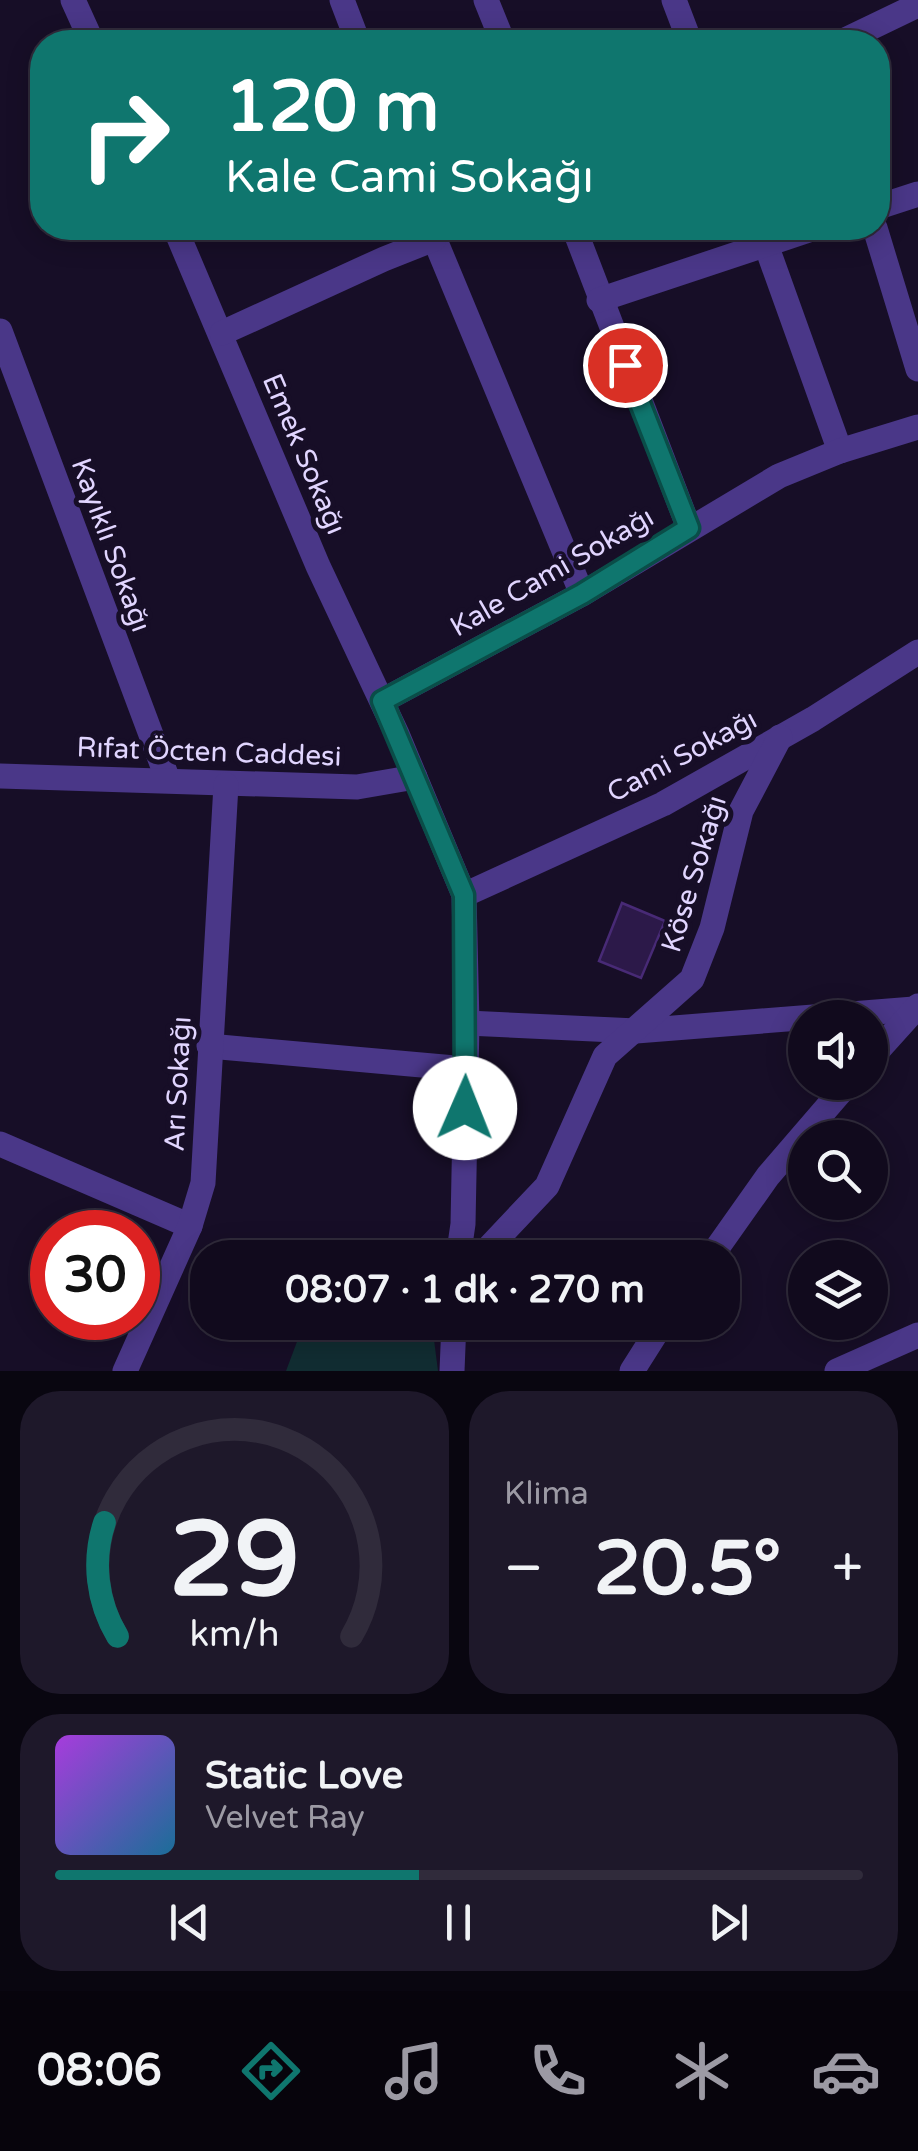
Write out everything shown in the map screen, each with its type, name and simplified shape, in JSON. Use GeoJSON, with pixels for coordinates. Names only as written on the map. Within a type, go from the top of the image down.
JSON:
{"type":"FeatureCollection","features":[{"type":"Feature","properties":{"kind":"street"},"geometry":{"type":"LineString","coordinates":[[74,0],[87,30]]}},
{"type":"Feature","properties":{"kind":"street"},"geometry":{"type":"LineString","coordinates":[[342,0],[353,30]]}},
{"type":"Feature","properties":{"kind":"street"},"geometry":{"type":"LineString","coordinates":[[486,0],[498,30]]}},
{"type":"Feature","properties":{"kind":"street"},"geometry":{"type":"LineString","coordinates":[[674,0],[685,30]]}},
{"type":"Feature","properties":{"kind":"street"},"geometry":{"type":"LineString","coordinates":[[873,30],[915,14]]}},
{"type":"Feature","properties":{"kind":"street"},"geometry":{"type":"LineString","coordinates":[[890,203],[918,194]]}},
{"type":"Feature","properties":{"kind":"street","name":"Emek Sokağı"},"geometry":{"type":"LineString","coordinates":[[180,240],[318,566],[382,701],[464,895]]}},
{"type":"Feature","properties":{"kind":"street"},"geometry":{"type":"LineString","coordinates":[[222,333],[419,240]]}},
{"type":"Feature","properties":{"kind":"street"},"geometry":{"type":"LineString","coordinates":[[435,240],[582,594]]}},
{"type":"Feature","properties":{"kind":"street"},"geometry":{"type":"LineString","coordinates":[[578,240],[689,528]]}},
{"type":"Feature","properties":{"kind":"street"},"geometry":{"type":"LineString","coordinates":[[599,300],[750,240]]}},
{"type":"Feature","properties":{"kind":"street"},"geometry":{"type":"LineString","coordinates":[[765,240],[840,451]]}},
{"type":"Feature","properties":{"kind":"street"},"geometry":{"type":"LineString","coordinates":[[878,240],[918,369]]}},
{"type":"Feature","properties":{"kind":"street","name":"Kayıklı Sokağı"},"geometry":{"type":"LineString","coordinates":[[0,330],[168,780]]}},
{"type":"Feature","properties":{"kind":"street","name":"Kale Cami Sokağı"},"geometry":{"type":"LineString","coordinates":[[382,701],[582,594],[779,476],[840,451],[918,428]]}},
{"type":"Feature","properties":{"kind":"street","name":"Cami Sokağı"},"geometry":{"type":"LineString","coordinates":[[464,895],[663,804],[918,652]]}},
{"type":"Feature","properties":{"kind":"street","name":"Köse Sokağı"},"geometry":{"type":"LineString","coordinates":[[497,1240],[548,1186],[605,1056],[692,979],[712,928],[740,811],[780,737]]}},
{"type":"Feature","properties":{"kind":"street","name":"Rıfat Öcten Caddesi"},"geometry":{"type":"LineString","coordinates":[[0,776],[358,787],[415,777]]}},
{"type":"Feature","properties":{"kind":"street","name":"Arı Sokağı"},"geometry":{"type":"LineString","coordinates":[[125,1371],[190,1226],[203,1183],[226,785]]}},
{"type":"Feature","properties":{"kind":"street"},"geometry":{"type":"LineString","coordinates":[[461,1240],[467,1023],[464,895]]}},
{"type":"Feature","properties":{"kind":"street"},"geometry":{"type":"LineString","coordinates":[[467,1023],[636,1031],[916,1007]]}},
{"type":"Feature","properties":{"kind":"street"},"geometry":{"type":"LineString","coordinates":[[888,1039],[916,1007]]}},
{"type":"Feature","properties":{"kind":"street"},"geometry":{"type":"LineString","coordinates":[[208,1046],[466,1069]]}},
{"type":"Feature","properties":{"kind":"street"},"geometry":{"type":"LineString","coordinates":[[723,1240],[768,1176],[834,1100]]}},
{"type":"Feature","properties":{"kind":"street"},"geometry":{"type":"LineString","coordinates":[[0,1144],[190,1226]]}},
{"type":"Feature","properties":{"kind":"street"},"geometry":{"type":"LineString","coordinates":[[837,1371],[916,1339]]}},
{"type":"Feature","properties":{"kind":"street"},"geometry":{"type":"LineString","coordinates":[[452,1371],[453,1340]]}},
{"type":"Feature","properties":{"kind":"street"},"geometry":{"type":"LineString","coordinates":[[632,1371],[652,1340]]}},
{"type":"Feature","properties":{"kind":"green space"},"geometry":{"type":"Polygon","coordinates":[[[298,1340],[434,1340],[438,1371],[286,1371],[298,1340]]]}},
{"type":"Feature","properties":{"kind":"building"},"geometry":{"type":"Polygon","coordinates":[[[622,903],[665,921],[641,978],[599,961],[622,903]]]}},
{"type":"Feature","properties":{"kind":"route"},"geometry":{"type":"LineString","coordinates":[[465,1108],[464,895],[382,701],[582,594],[689,528],[625,365]]}}]}
